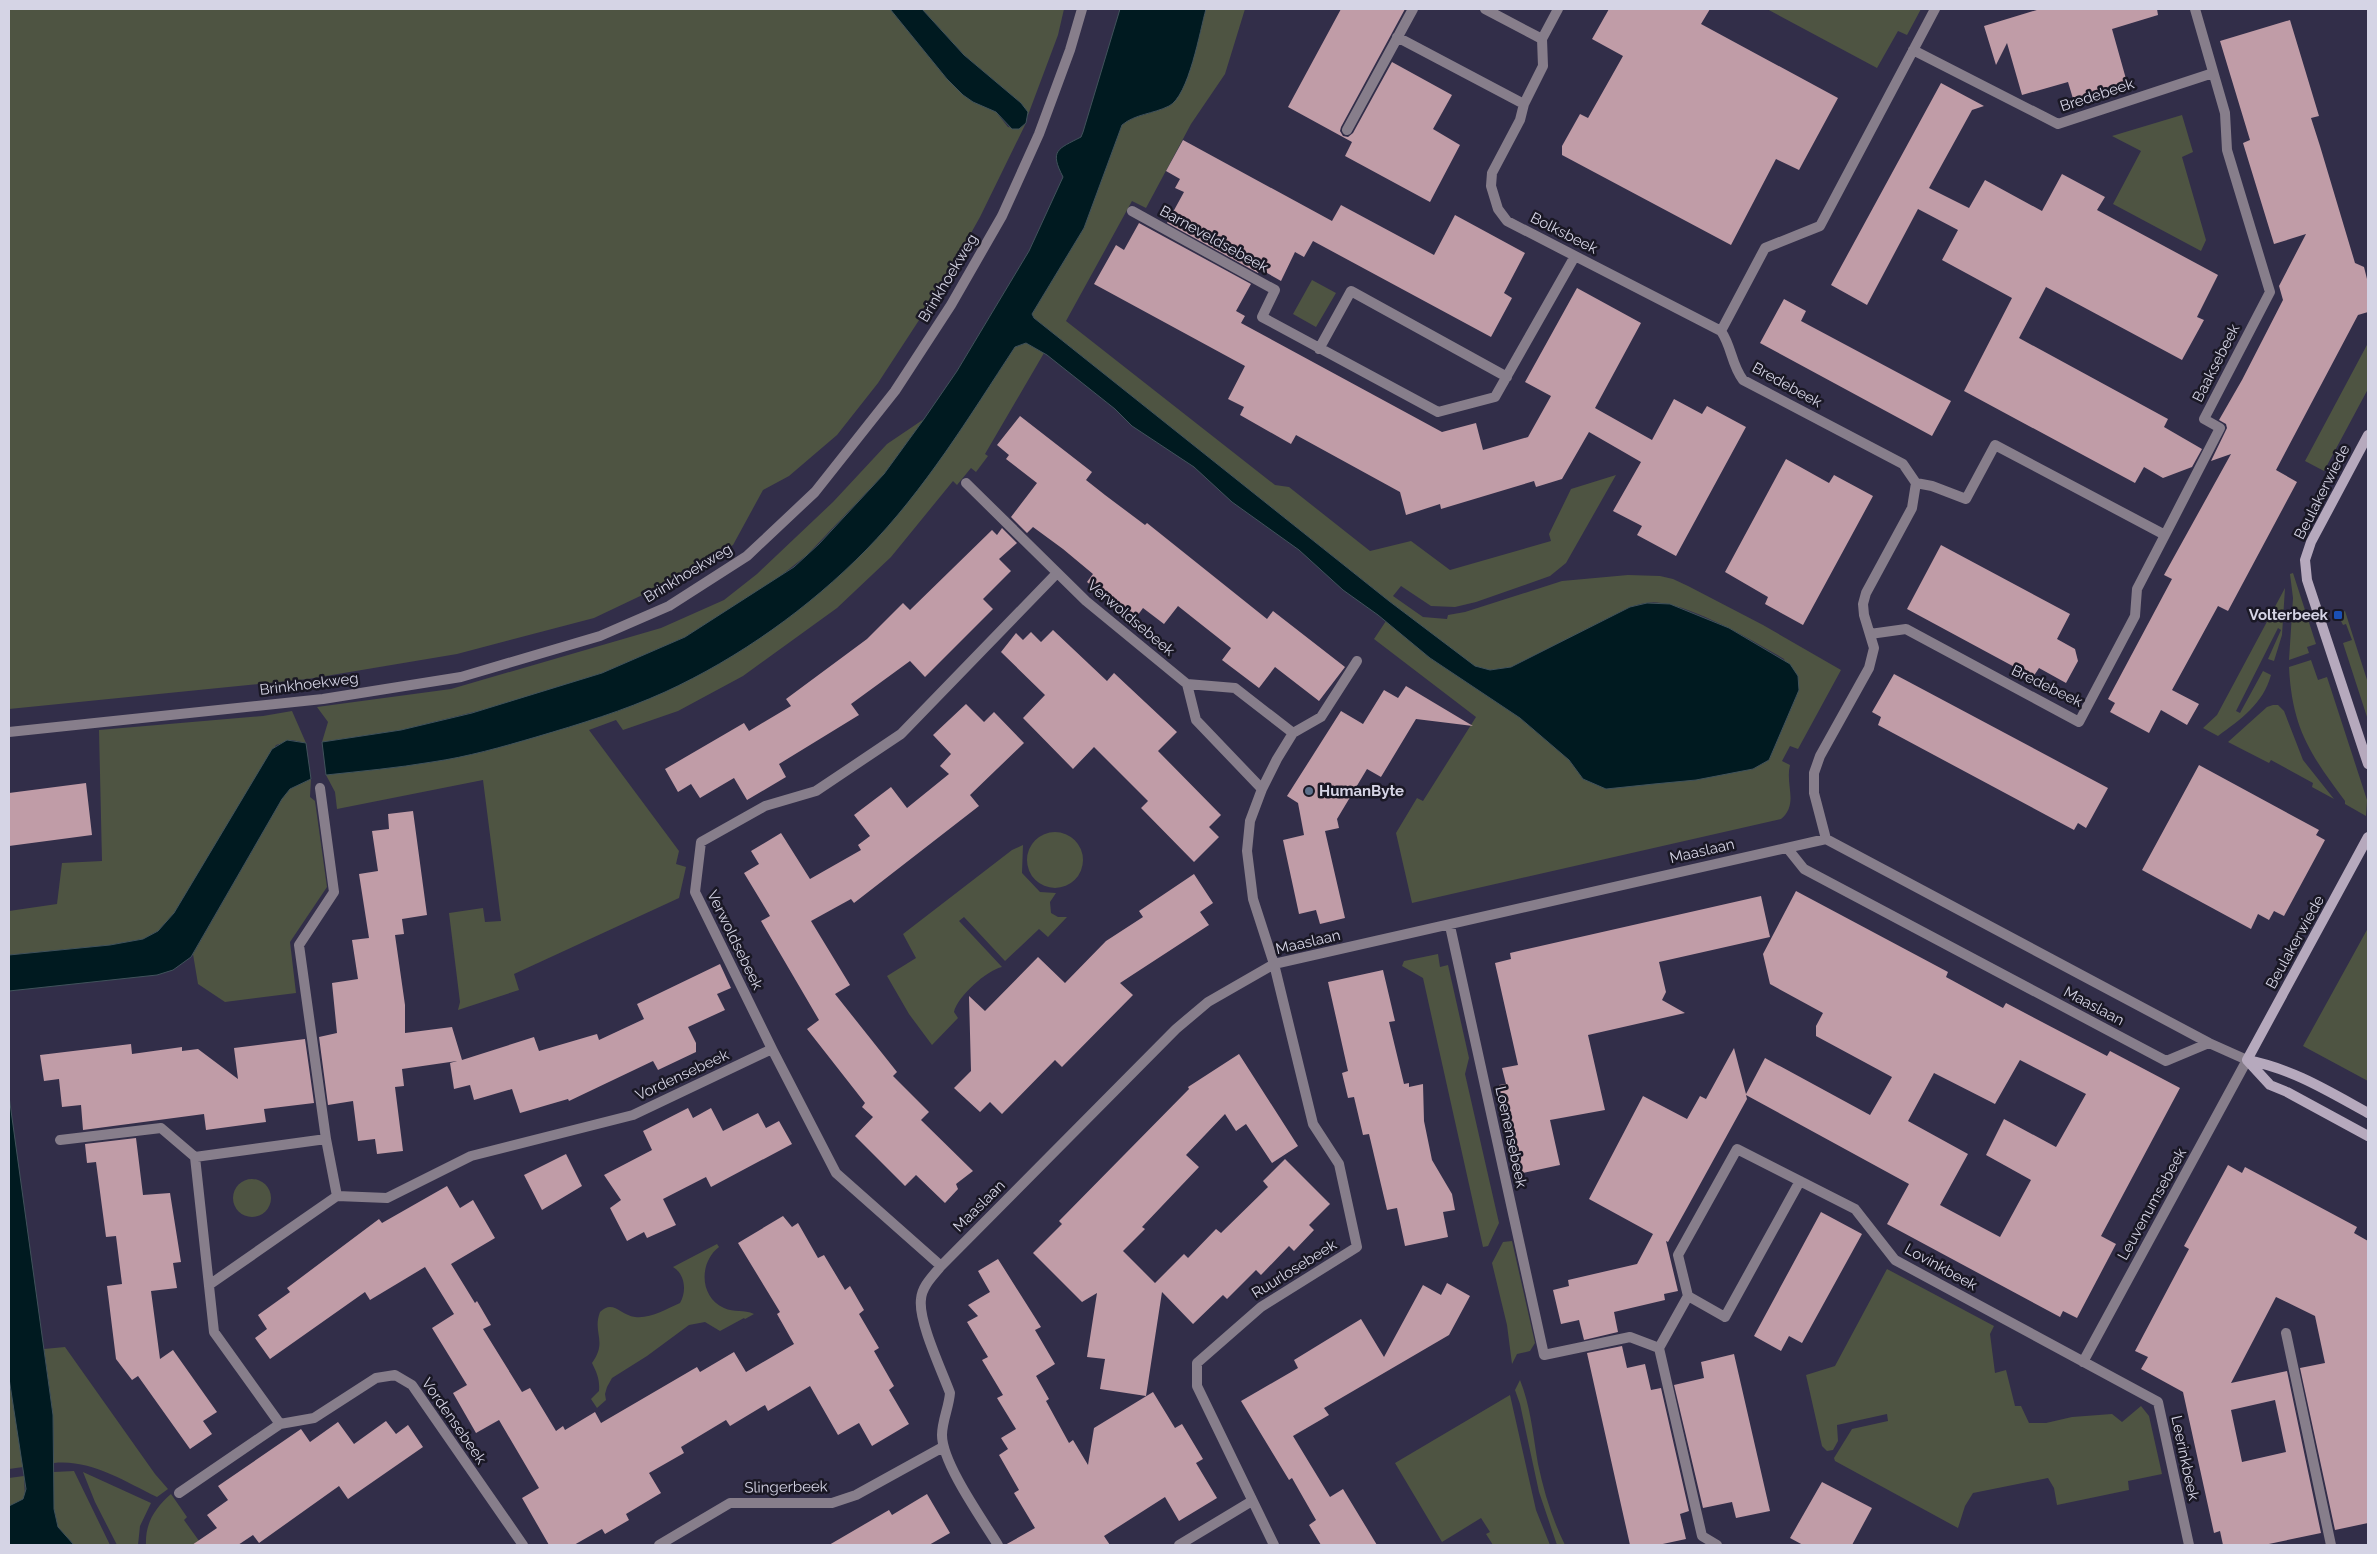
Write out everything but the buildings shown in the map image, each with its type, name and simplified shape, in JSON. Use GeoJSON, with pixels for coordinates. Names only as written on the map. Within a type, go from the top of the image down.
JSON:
{"type":"FeatureCollection","features":[{"type":"Feature","properties":{"kind":"street","name":"Brinkhoekweg"},"geometry":{"type":"LineString","coordinates":[[9,732],[323,699],[461,677],[600,636],[669,606],[747,556],[815,492],[895,391],[951,305],[1002,216],[1039,134],[1070,50],[1082,9]]}},
{"type":"Feature","properties":{"kind":"street"},"geometry":{"type":"LineString","coordinates":[[1348,130],[1413,9]]}},
{"type":"Feature","properties":{"kind":"street"},"geometry":{"type":"LineString","coordinates":[[1484,9],[1542,39],[1558,9]]}},
{"type":"Feature","properties":{"kind":"street"},"geometry":{"type":"LineString","coordinates":[[1722,331],[1765,248],[1820,226],[1935,9]]}},
{"type":"Feature","properties":{"kind":"street","name":"Baaksebeek"},"geometry":{"type":"LineString","coordinates":[[2165,536],[2220,428],[2204,419],[2270,292],[2227,150],[2225,113],[2195,9]]}},
{"type":"Feature","properties":{"kind":"street"},"geometry":{"type":"LineString","coordinates":[[1397,37],[1524,104]]}},
{"type":"Feature","properties":{"kind":"street","name":"Bolksbeek"},"geometry":{"type":"LineString","coordinates":[[1542,39],[1543,66],[1524,104],[1520,120],[1492,173],[1491,186],[1498,209],[1507,221],[1722,331]]}},
{"type":"Feature","properties":{"kind":"street","name":"Bredebeek"},"geometry":{"type":"LineString","coordinates":[[1913,50],[2058,124],[2213,73]]}},
{"type":"Feature","properties":{"kind":"street","name":"Barneveldsebeek"},"geometry":{"type":"LineString","coordinates":[[1132,211],[1275,290],[1262,317],[1438,412],[1495,397],[1575,256]]}},
{"type":"Feature","properties":{"kind":"street"},"geometry":{"type":"LineString","coordinates":[[1319,349],[1351,291],[1507,377]]}},
{"type":"Feature","properties":{"kind":"street","name":"Bredebeek"},"geometry":{"type":"LineString","coordinates":[[1722,331],[1729,343],[1734,368],[1743,380],[1903,464],[1916,483]]}},
{"type":"Feature","properties":{"kind":"street","name":"Beulakerwiede"},"geometry":{"type":"LineString","coordinates":[[2368,435],[2311,542],[2305,560],[2307,580],[2368,764]]}},
{"type":"Feature","properties":{"kind":"street"},"geometry":{"type":"LineString","coordinates":[[1826,839],[1814,793],[1814,773],[1820,756],[1869,668],[1874,648],[1864,616],[1863,604],[1866,594],[1912,508],[1916,483],[1932,486],[1966,499],[1995,445],[2165,536]]}},
{"type":"Feature","properties":{"kind":"street","name":"Verwoldsebeek"},"geometry":{"type":"LineString","coordinates":[[966,483],[1086,602],[1188,684]]}},
{"type":"Feature","properties":{"kind":"street","name":"Bredebeek"},"geometry":{"type":"LineString","coordinates":[[1870,634],[1906,629],[2079,722],[2135,616],[2137,589],[2165,536]]}},
{"type":"Feature","properties":{"kind":"street","name":"Verwoldsebeek"},"geometry":{"type":"LineString","coordinates":[[772,1049],[695,892],[701,842],[765,806],[816,791],[901,734],[1057,573]]}},
{"type":"Feature","properties":{"kind":"street"},"geometry":{"type":"LineString","coordinates":[[1274,964],[1257,915],[1247,863],[1250,821],[1262,789],[1293,733],[1321,717],[1357,661]]}},
{"type":"Feature","properties":{"kind":"street"},"geometry":{"type":"LineString","coordinates":[[1262,789],[1196,720],[1188,684],[1235,688],[1293,733]]}},
{"type":"Feature","properties":{"kind":"street"},"geometry":{"type":"LineString","coordinates":[[209,1285],[337,1196],[326,1139],[299,944],[334,892],[320,788]]}},
{"type":"Feature","properties":{"kind":"street","name":"Beulakerwiede"},"geometry":{"type":"LineString","coordinates":[[2247,1060],[2368,837]]}},
{"type":"Feature","properties":{"kind":"street","name":"Maaslaan"},"geometry":{"type":"LineString","coordinates":[[943,1447],[942,1432],[949,1406],[950,1393],[922,1317],[921,1299],[927,1283],[941,1266],[1176,1028],[1208,1002],[1274,964],[1450,926],[1826,839],[2209,1043],[2247,1060],[2275,1066],[2295,1074],[2368,1113]]}},
{"type":"Feature","properties":{"kind":"street","name":"Maaslaan"},"geometry":{"type":"LineString","coordinates":[[1788,848],[1804,869],[2166,1061],[2209,1043]]}},
{"type":"Feature","properties":{"kind":"street","name":"Loenensebeek"},"geometry":{"type":"LineString","coordinates":[[1450,926],[1544,1355],[1630,1337],[1660,1348]]}},
{"type":"Feature","properties":{"kind":"street","name":"Ruurlosebeek"},"geometry":{"type":"LineString","coordinates":[[1274,964],[1313,1124],[1339,1164],[1357,1247],[1261,1307],[1197,1363],[1197,1386],[1274,1545]]}},
{"type":"Feature","properties":{"kind":"street"},"geometry":{"type":"LineString","coordinates":[[772,1049],[836,1173],[941,1266]]}},
{"type":"Feature","properties":{"kind":"street","name":"Vordensebeek"},"geometry":{"type":"LineString","coordinates":[[337,1196],[387,1198],[471,1156],[632,1115],[772,1049]]}},
{"type":"Feature","properties":{"kind":"street","name":"Maaslaan"},"geometry":{"type":"LineString","coordinates":[[2247,1060],[2270,1085],[2368,1136]]}},
{"type":"Feature","properties":{"kind":"street","name":"Leuvenumsebeek"},"geometry":{"type":"LineString","coordinates":[[2083,1362],[2247,1060]]}},
{"type":"Feature","properties":{"kind":"street"},"geometry":{"type":"LineString","coordinates":[[60,1140],[161,1128],[195,1157],[214,1332],[280,1424]]}},
{"type":"Feature","properties":{"kind":"street"},"geometry":{"type":"LineString","coordinates":[[195,1157],[326,1139]]}},
{"type":"Feature","properties":{"kind":"street","name":"Lovinkbeek"},"geometry":{"type":"LineString","coordinates":[[1688,1296],[1678,1255],[1737,1149],[1855,1209],[1895,1260],[2083,1362]]}},
{"type":"Feature","properties":{"kind":"street"},"geometry":{"type":"LineString","coordinates":[[1717,1545],[1702,1536],[1660,1348],[1688,1296],[1725,1317],[1800,1181]]}},
{"type":"Feature","properties":{"kind":"street"},"geometry":{"type":"LineString","coordinates":[[2286,1333],[2331,1545]]}},
{"type":"Feature","properties":{"kind":"street","name":"Leerinkbeek"},"geometry":{"type":"LineString","coordinates":[[2083,1362],[2158,1402],[2189,1545]]}},
{"type":"Feature","properties":{"kind":"street","name":"Vordensebeek"},"geometry":{"type":"LineString","coordinates":[[179,1493],[280,1424],[314,1418],[376,1378],[396,1375],[412,1384],[523,1545]]}},
{"type":"Feature","properties":{"kind":"street"},"geometry":{"type":"LineString","coordinates":[[943,1447],[950,1464],[998,1545]]}},
{"type":"Feature","properties":{"kind":"street","name":"Slingerbeek"},"geometry":{"type":"LineString","coordinates":[[659,1545],[730,1503],[832,1503],[856,1495],[943,1447]]}},
{"type":"Feature","properties":{"kind":"street"},"geometry":{"type":"LineString","coordinates":[[1179,1545],[1252,1501]]}},
{"type":"Feature","properties":{"kind":"green space"},"geometry":{"type":"Polygon","coordinates":[[[9,9],[890,9],[947,79],[996,112],[1008,127],[1019,129],[1026,123],[980,217],[942,285],[878,383],[837,435],[789,476],[763,490],[733,545],[655,589],[594,618],[457,654],[308,679],[9,709],[9,9]]]}},
{"type":"Feature","properties":{"kind":"green space"},"geometry":{"type":"Polygon","coordinates":[[[922,9],[1064,9],[1058,35],[1028,115],[1021,103],[964,55],[922,9]]]}},
{"type":"Feature","properties":{"kind":"green space"},"geometry":{"type":"Polygon","coordinates":[[[1206,9],[1245,9],[1225,74],[1191,124],[1146,208],[1132,201],[1066,321],[1275,485],[1289,487],[1370,551],[1411,541],[1450,570],[1551,541],[1549,534],[1571,489],[1616,475],[1566,563],[1550,576],[1476,602],[1455,607],[1431,606],[1401,586],[1393,596],[1423,617],[1447,619],[1448,615],[1465,612],[1562,581],[1628,575],[1660,576],[1673,579],[1688,586],[1763,625],[1841,670],[1798,749],[1790,746],[1782,761],[1790,765],[1790,801],[1786,813],[1781,819],[1412,903],[1396,833],[1417,798],[1423,801],[1476,717],[1374,639],[1386,621],[1430,658],[1520,718],[1569,760],[1583,779],[1606,789],[1753,769],[1769,760],[1797,695],[1784,659],[1741,634],[1707,618],[1675,606],[1657,602],[1630,607],[1511,667],[1490,670],[1474,666],[1389,601],[1034,318],[1032,314],[1084,228],[1122,125],[1127,121],[1169,106],[1176,100],[1182,90],[1192,62],[1206,9]]]}},
{"type":"Feature","properties":{"kind":"green space"},"geometry":{"type":"Polygon","coordinates":[[[1767,9],[1921,9],[1907,35],[1898,31],[1877,68],[1767,9]]]}},
{"type":"Feature","properties":{"kind":"green space"},"geometry":{"type":"Polygon","coordinates":[[[2182,115],[2193,152],[2182,157],[2206,240],[2201,251],[2113,204],[2141,151],[2112,136],[2182,115]]]}},
{"type":"Feature","properties":{"kind":"green space"},"geometry":{"type":"Polygon","coordinates":[[[1312,280],[1336,293],[1316,327],[1293,314],[1312,280]]]}},
{"type":"Feature","properties":{"kind":"green space"},"geometry":{"type":"Polygon","coordinates":[[[1026,343],[1044,353],[985,454],[988,456],[976,472],[971,468],[957,485],[953,481],[891,557],[837,608],[743,676],[678,711],[623,730],[616,720],[589,730],[679,851],[676,864],[686,867],[679,898],[514,974],[519,990],[458,1010],[460,1002],[449,913],[483,908],[485,922],[501,921],[483,780],[337,809],[335,792],[326,775],[433,762],[483,752],[561,729],[618,711],[666,691],[742,650],[791,615],[957,435],[1015,347],[1026,343]]]}},
{"type":"Feature","properties":{"kind":"green space"},"geometry":{"type":"Polygon","coordinates":[[[2368,343],[2368,389],[2324,471],[2305,461],[2368,343]]]}},
{"type":"Feature","properties":{"kind":"green space"},"geometry":{"type":"Polygon","coordinates":[[[924,419],[884,474],[807,555],[774,581],[685,637],[602,673],[498,706],[401,730],[322,742],[328,722],[317,707],[451,689],[661,628],[724,600],[757,574],[833,502],[887,444],[924,419]]]}},
{"type":"Feature","properties":{"kind":"green space"},"geometry":{"type":"Polygon","coordinates":[[[2293,573],[2316,644],[2307,647],[2309,653],[2289,660],[2293,598],[2290,574],[2293,573]]]}},
{"type":"Feature","properties":{"kind":"green space"},"geometry":{"type":"Polygon","coordinates":[[[2285,588],[2282,635],[2274,661],[2268,659],[2281,630],[2278,628],[2236,711],[2240,713],[2263,671],[2271,675],[2263,694],[2250,710],[2218,736],[2203,728],[2217,715],[2285,588]]]}},
{"type":"Feature","properties":{"kind":"green space"},"geometry":{"type":"Polygon","coordinates":[[[2345,611],[2368,683],[2368,720],[2343,643],[2352,640],[2346,624],[2343,625],[2339,617],[2344,615],[2343,612],[2345,611]]]}},
{"type":"Feature","properties":{"kind":"green space"},"geometry":{"type":"Polygon","coordinates":[[[2311,660],[2318,680],[2327,677],[2367,800],[2366,816],[2345,804],[2345,801],[2313,754],[2299,724],[2294,707],[2289,667],[2311,660]]]}},
{"type":"Feature","properties":{"kind":"green space"},"geometry":{"type":"Polygon","coordinates":[[[2278,705],[2284,711],[2303,760],[2334,799],[2312,787],[2313,783],[2271,760],[2269,763],[2228,742],[2267,707],[2278,705]]]}},
{"type":"Feature","properties":{"kind":"green space"},"geometry":{"type":"Polygon","coordinates":[[[292,711],[306,743],[292,740],[276,745],[174,913],[158,931],[143,939],[110,945],[9,955],[9,911],[57,904],[62,863],[102,861],[99,730],[263,716],[292,711]]]}},
{"type":"Feature","properties":{"kind":"green space"},"geometry":{"type":"Polygon","coordinates":[[[311,779],[310,797],[315,801],[327,887],[290,942],[296,993],[225,1002],[198,984],[193,954],[282,799],[290,789],[311,779]]]}},
{"type":"Feature","properties":{"kind":"green space"},"geometry":{"type":"Polygon","coordinates":[[[1055,832],[1066,834],[1075,840],[1081,849],[1083,860],[1081,871],[1075,880],[1066,886],[1055,888],[1044,886],[1035,880],[1029,871],[1027,860],[1029,849],[1035,840],[1044,834],[1055,832]]]}},
{"type":"Feature","properties":{"kind":"green space"},"geometry":{"type":"Polygon","coordinates":[[[1023,845],[1022,873],[1040,892],[1056,893],[1050,902],[1051,913],[1058,917],[1067,917],[1048,937],[1039,929],[1005,961],[964,917],[959,921],[1002,967],[989,973],[967,992],[956,1006],[954,1012],[958,1018],[932,1045],[909,1014],[887,976],[916,958],[903,934],[1012,850],[1023,845]]]}},
{"type":"Feature","properties":{"kind":"green space"},"geometry":{"type":"Polygon","coordinates":[[[2368,928],[2368,1081],[2303,1046],[2368,928]]]}},
{"type":"Feature","properties":{"kind":"green space"},"geometry":{"type":"Polygon","coordinates":[[[1438,954],[1440,967],[1448,965],[1469,1058],[1465,1074],[1499,1223],[1488,1246],[1483,1247],[1423,978],[1402,966],[1404,961],[1438,954]]]}},
{"type":"Feature","properties":{"kind":"green space"},"geometry":{"type":"Polygon","coordinates":[[[252,1179],[265,1185],[271,1198],[265,1211],[252,1217],[239,1211],[233,1198],[239,1185],[252,1179]]]}},
{"type":"Feature","properties":{"kind":"green space"},"geometry":{"type":"Polygon","coordinates":[[[1512,1241],[1535,1343],[1530,1351],[1517,1354],[1512,1364],[1507,1325],[1492,1263],[1503,1242],[1512,1241]]]}},
{"type":"Feature","properties":{"kind":"green space"},"geometry":{"type":"Polygon","coordinates":[[[717,1244],[719,1247],[712,1253],[705,1270],[706,1288],[710,1296],[724,1308],[754,1314],[720,1331],[705,1322],[689,1325],[647,1356],[612,1378],[605,1394],[606,1400],[597,1408],[591,1399],[599,1391],[598,1377],[592,1363],[599,1349],[598,1319],[600,1312],[605,1308],[613,1307],[630,1316],[641,1317],[658,1313],[680,1303],[684,1293],[684,1283],[680,1274],[673,1267],[717,1244]]]}},
{"type":"Feature","properties":{"kind":"green space"},"geometry":{"type":"Polygon","coordinates":[[[1887,1269],[1994,1326],[1990,1334],[1995,1373],[2006,1370],[2015,1406],[2021,1406],[2029,1423],[2046,1423],[2072,1417],[2112,1414],[2122,1422],[2141,1406],[2149,1416],[2162,1474],[2128,1481],[2129,1490],[2057,1505],[2054,1488],[2048,1478],[1973,1493],[1965,1506],[1958,1528],[1835,1461],[1834,1458],[1852,1429],[1888,1421],[1887,1414],[1837,1425],[1838,1441],[1833,1450],[1827,1451],[1822,1446],[1806,1375],[1835,1366],[1887,1269]]]}},
{"type":"Feature","properties":{"kind":"green space"},"geometry":{"type":"Polygon","coordinates":[[[65,1347],[155,1474],[168,1489],[157,1497],[107,1472],[81,1464],[54,1463],[53,1415],[44,1349],[65,1347]]]}},
{"type":"Feature","properties":{"kind":"green space"},"geometry":{"type":"Polygon","coordinates":[[[1520,1380],[1529,1411],[1543,1485],[1552,1515],[1565,1545],[1557,1545],[1539,1492],[1520,1404],[1515,1390],[1520,1380]]]}},
{"type":"Feature","properties":{"kind":"green space"},"geometry":{"type":"Polygon","coordinates":[[[12,1389],[23,1467],[9,1469],[9,1391],[12,1389]]]}},
{"type":"Feature","properties":{"kind":"green space"},"geometry":{"type":"Polygon","coordinates":[[[1510,1395],[1536,1510],[1550,1545],[1493,1545],[1486,1534],[1490,1532],[1481,1518],[1442,1542],[1395,1463],[1510,1395]]]}},
{"type":"Feature","properties":{"kind":"green space"},"geometry":{"type":"Polygon","coordinates":[[[74,1471],[110,1545],[74,1545],[58,1527],[54,1509],[54,1472],[74,1471]]]}},
{"type":"Feature","properties":{"kind":"green space"},"geometry":{"type":"Polygon","coordinates":[[[83,1472],[151,1503],[140,1526],[138,1545],[117,1545],[95,1502],[83,1472]]]}},
{"type":"Feature","properties":{"kind":"green space"},"geometry":{"type":"Polygon","coordinates":[[[24,1476],[25,1497],[9,1506],[9,1478],[24,1476]]]}},
{"type":"Feature","properties":{"kind":"green space"},"geometry":{"type":"Polygon","coordinates":[[[171,1494],[187,1517],[184,1520],[202,1545],[146,1545],[149,1523],[156,1510],[171,1494]]]}},
{"type":"Feature","properties":{"kind":"water"},"geometry":{"type":"Polygon","coordinates":[[[890,9],[922,9],[964,55],[1021,103],[1028,112],[1026,123],[1019,129],[1012,129],[996,112],[973,102],[963,95],[947,79],[890,9]]]}},
{"type":"Feature","properties":{"kind":"water"},"geometry":{"type":"Polygon","coordinates":[[[1120,9],[1206,9],[1193,62],[1182,90],[1176,100],[1169,106],[1138,116],[1122,125],[1084,228],[1032,314],[1034,318],[1389,601],[1475,666],[1490,670],[1511,667],[1630,607],[1647,603],[1670,604],[1729,628],[1790,664],[1798,676],[1799,690],[1769,760],[1753,769],[1696,780],[1606,789],[1583,779],[1569,760],[1520,718],[1430,658],[1378,615],[1343,590],[1299,550],[1232,502],[1194,467],[1132,426],[1115,409],[1047,355],[1026,343],[1015,347],[927,478],[908,503],[866,550],[821,592],[797,611],[720,664],[693,679],[649,699],[569,727],[497,748],[406,766],[326,775],[322,742],[401,730],[472,713],[602,673],[685,637],[794,567],[819,544],[884,474],[924,419],[957,371],[1029,251],[1063,177],[1056,156],[1058,151],[1081,137],[1083,132],[1120,9]]]}},
{"type":"Feature","properties":{"kind":"water"},"geometry":{"type":"Polygon","coordinates":[[[287,740],[306,743],[311,779],[290,789],[282,799],[191,957],[173,970],[157,975],[9,991],[9,955],[110,945],[143,939],[158,931],[174,913],[272,749],[287,740]]]}},
{"type":"Feature","properties":{"kind":"water"},"geometry":{"type":"Polygon","coordinates":[[[9,1096],[53,1415],[54,1509],[58,1527],[74,1545],[9,1545],[9,1506],[23,1499],[26,1489],[9,1378],[9,1096]]]}},
{"type":"Feature","properties":{"kind":"place","name":"Volterbeek"},"geometry":{"type":"Point","coordinates":[2338,615]}},
{"type":"Feature","properties":{"kind":"place","name":"HumanByte"},"geometry":{"type":"Point","coordinates":[1309,791]}}]}
